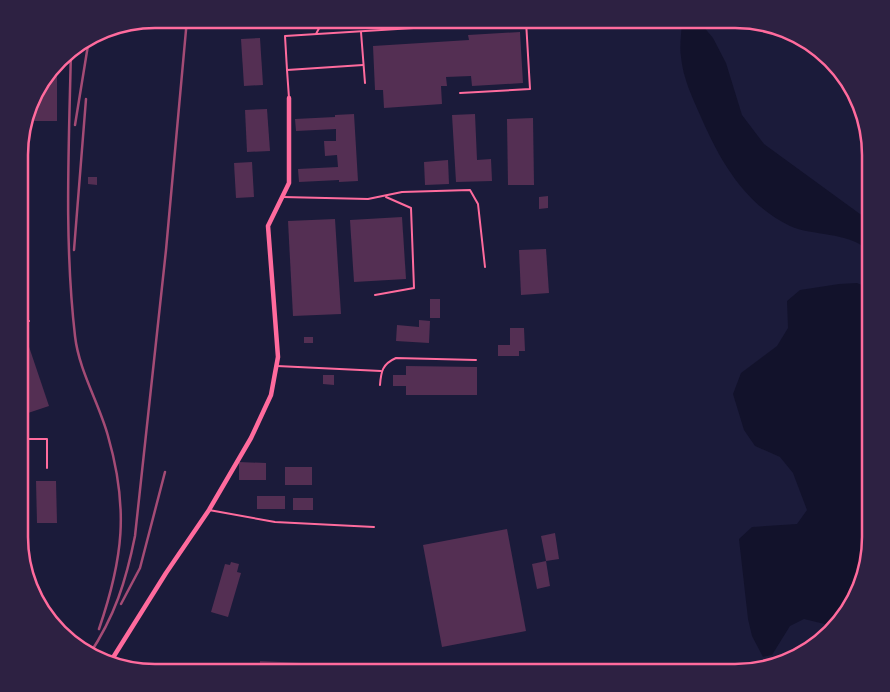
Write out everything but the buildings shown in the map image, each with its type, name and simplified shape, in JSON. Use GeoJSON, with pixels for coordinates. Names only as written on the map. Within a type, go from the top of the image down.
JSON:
{"type":"FeatureCollection","features":[{"type":"Feature","properties":{"kind":"street"},"geometry":{"type":"LineString","coordinates":[[113,657],[166,573],[209,510],[250,438],[271,395],[277,366],[277,339],[268,226],[289,183],[289,98]]}},
{"type":"Feature","properties":{"kind":"lane"},"geometry":{"type":"LineString","coordinates":[[316,34],[319,28]]}},
{"type":"Feature","properties":{"kind":"lane"},"geometry":{"type":"LineString","coordinates":[[289,98],[285,36],[427,28]]}},
{"type":"Feature","properties":{"kind":"lane"},"geometry":{"type":"LineString","coordinates":[[460,93],[530,89],[526,28]]}},
{"type":"Feature","properties":{"kind":"lane"},"geometry":{"type":"LineString","coordinates":[[361,32],[365,83]]}},
{"type":"Feature","properties":{"kind":"lane"},"geometry":{"type":"LineString","coordinates":[[287,70],[364,65]]}},
{"type":"Feature","properties":{"kind":"lane"},"geometry":{"type":"LineString","coordinates":[[282,198],[368,199],[402,192],[470,190],[478,204],[485,267]]}},
{"type":"Feature","properties":{"kind":"lane"},"geometry":{"type":"LineString","coordinates":[[375,295],[414,288],[411,208],[385,196]]}},
{"type":"Feature","properties":{"kind":"lane"},"geometry":{"type":"LineString","coordinates":[[380,385],[381,371],[389,361],[396,358],[476,360]]}},
{"type":"Feature","properties":{"kind":"lane"},"geometry":{"type":"LineString","coordinates":[[277,366],[381,371]]}},
{"type":"Feature","properties":{"kind":"lane"},"geometry":{"type":"LineString","coordinates":[[28,439],[47,439],[47,468]]}},
{"type":"Feature","properties":{"kind":"lane"},"geometry":{"type":"LineString","coordinates":[[209,510],[275,522],[374,527]]}},
{"type":"Feature","properties":{"kind":"shaded area"},"geometry":{"type":"Polygon","coordinates":[[[681,28],[705,28],[713,38],[726,63],[742,115],[764,144],[862,215],[862,246],[840,237],[790,226],[759,206],[746,193],[725,164],[707,132],[686,80],[682,65],[680,43],[681,28]]]}},
{"type":"Feature","properties":{"kind":"shaded area"},"geometry":{"type":"Polygon","coordinates":[[[857,283],[862,285],[862,545],[858,570],[853,586],[841,608],[827,625],[804,619],[790,626],[772,655],[763,657],[752,636],[748,619],[739,539],[752,527],[797,524],[807,510],[793,473],[780,457],[755,446],[744,430],[733,394],[741,373],[777,346],[788,328],[787,301],[800,290],[857,283]]]}},
{"type":"Feature","properties":{"kind":"railway"},"geometry":{"type":"LineString","coordinates":[[93,648],[113,612],[128,568],[135,536],[166,250],[186,28]]}},
{"type":"Feature","properties":{"kind":"railway"},"geometry":{"type":"LineString","coordinates":[[75,125],[88,47]]}},
{"type":"Feature","properties":{"kind":"railway"},"geometry":{"type":"LineString","coordinates":[[71,59],[68,228],[75,336],[81,362],[104,424],[115,462],[121,511],[118,556],[99,629]]}},
{"type":"Feature","properties":{"kind":"railway"},"geometry":{"type":"LineString","coordinates":[[74,250],[86,99]]}},
{"type":"Feature","properties":{"kind":"railway"},"geometry":{"type":"LineString","coordinates":[[121,604],[140,568],[165,472]]}}]}
